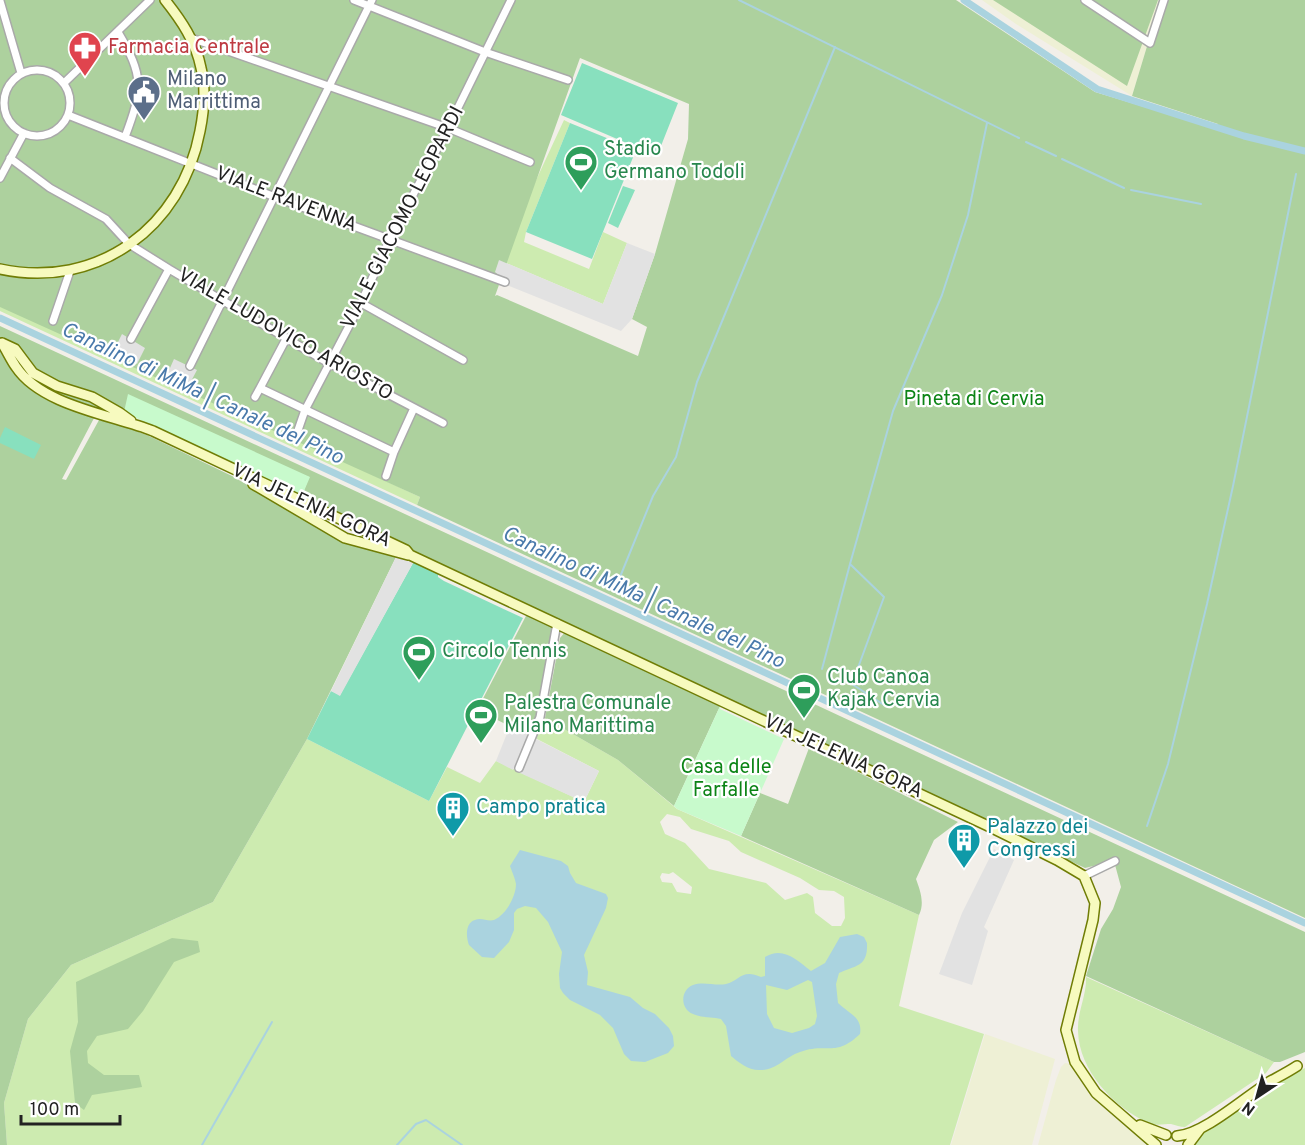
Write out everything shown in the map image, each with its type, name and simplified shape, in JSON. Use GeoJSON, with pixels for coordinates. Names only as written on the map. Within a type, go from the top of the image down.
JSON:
{"type":"FeatureCollection","features":[{"type":"Feature","properties":{"kind":"street"},"geometry":{"type":"LineString","coordinates":[[64,83],[150,0]]}},
{"type":"Feature","properties":{"kind":"street"},"geometry":{"type":"LineString","coordinates":[[0,269],[45,274],[70,271],[96,263],[129,244],[159,220],[182,187],[192,164],[201,126],[204,89],[202,68],[191,38],[165,0]]}},
{"type":"Feature","properties":{"kind":"street"},"geometry":{"type":"LineString","coordinates":[[354,0],[370,3],[486,52],[568,80]]}},
{"type":"Feature","properties":{"kind":"street","name":"VIALE GIACOMO LEOPARDI"},"geometry":{"type":"LineString","coordinates":[[296,436],[306,410],[361,303],[390,239],[511,0]]}},
{"type":"Feature","properties":{"kind":"street"},"geometry":{"type":"LineString","coordinates":[[1085,0],[1150,43],[1164,0]]}},
{"type":"Feature","properties":{"kind":"street"},"geometry":{"type":"LineString","coordinates":[[0,1],[21,73]]}},
{"type":"Feature","properties":{"kind":"street"},"geometry":{"type":"LineString","coordinates":[[190,366],[370,3]]}},
{"type":"Feature","properties":{"kind":"street"},"geometry":{"type":"LineString","coordinates":[[117,32],[133,58],[139,82],[134,110],[125,137]]}},
{"type":"Feature","properties":{"kind":"street"},"geometry":{"type":"LineString","coordinates":[[191,38],[448,128],[530,162]]}},
{"type":"Feature","properties":{"kind":"street"},"geometry":{"type":"LineString","coordinates":[[40,69],[58,76],[64,83],[71,104],[68,115],[64,123],[50,134],[32,136],[10,123],[6,115],[3,89],[21,73],[40,69]]}},
{"type":"Feature","properties":{"kind":"street","name":"VIALE RAVENNA"},"geometry":{"type":"LineString","coordinates":[[68,115],[275,197],[505,282]]}},
{"type":"Feature","properties":{"kind":"street"},"geometry":{"type":"LineString","coordinates":[[0,178],[24,133]]}},
{"type":"Feature","properties":{"kind":"street","name":"VIALE LUDOVICO ARIOSTO"},"geometry":{"type":"LineString","coordinates":[[10,158],[50,188],[106,219],[129,244],[169,269],[286,339],[443,423]]}},
{"type":"Feature","properties":{"kind":"street"},"geometry":{"type":"LineString","coordinates":[[131,339],[169,269]]}},
{"type":"Feature","properties":{"kind":"street"},"geometry":{"type":"LineString","coordinates":[[53,321],[70,271]]}},
{"type":"Feature","properties":{"kind":"street"},"geometry":{"type":"LineString","coordinates":[[361,303],[463,360]]}},
{"type":"Feature","properties":{"kind":"street"},"geometry":{"type":"LineString","coordinates":[[255,397],[286,339]]}},
{"type":"Feature","properties":{"kind":"street","name":"VIA JELENIA GORA"},"geometry":{"type":"LineString","coordinates":[[1,342],[15,349],[33,373],[57,386],[92,397],[120,413],[132,423]]}},
{"type":"Feature","properties":{"kind":"street","name":"VIA JELENIA GORA"},"geometry":{"type":"LineString","coordinates":[[1,342],[17,369],[35,386],[88,412],[132,423],[211,458],[406,550],[410,555]]}},
{"type":"Feature","properties":{"kind":"street"},"geometry":{"type":"LineString","coordinates":[[260,388],[394,452]]}},
{"type":"Feature","properties":{"kind":"street"},"geometry":{"type":"LineString","coordinates":[[386,476],[414,408]]}},
{"type":"Feature","properties":{"kind":"street","name":"VIA JELENIA GORA"},"geometry":{"type":"LineString","coordinates":[[211,458],[345,538],[410,555],[986,825],[1084,876]]}},
{"type":"Feature","properties":{"kind":"street"},"geometry":{"type":"LineString","coordinates":[[519,768],[540,717],[557,623]]}},
{"type":"Feature","properties":{"kind":"street"},"geometry":{"type":"LineString","coordinates":[[1114,861],[1084,876],[1095,903],[1093,920],[1066,1030],[1075,1062],[1096,1093],[1156,1145],[1166,1135]]}},
{"type":"Feature","properties":{"kind":"street"},"geometry":{"type":"LineString","coordinates":[[1125,1117],[1166,1135],[1186,1135],[1200,1129],[1269,1082],[1297,1066]]}},
{"type":"Feature","properties":{"kind":"street"},"geometry":{"type":"LineString","coordinates":[[1177,1136],[1187,1145],[1200,1129]]}},
{"type":"Feature","properties":{"kind":"green space","name":"Pineta di Cervia"},"geometry":{"type":"Polygon","coordinates":[[[0,0],[956,0],[1095,92],[1217,129],[1218,124],[1132,96],[1161,0],[1305,0],[1305,918],[417,505],[420,497],[0,307],[0,0]],[[580,58],[495,296],[638,356],[647,327],[632,319],[655,254],[688,139],[689,104],[580,58]]]}},
{"type":"Feature","properties":{"kind":"green space"},"geometry":{"type":"Polygon","coordinates":[[[982,0],[1161,0],[1132,96],[1016,24],[982,0]]]}},
{"type":"Feature","properties":{"kind":"green space"},"geometry":{"type":"Polygon","coordinates":[[[993,0],[1158,0],[1127,86],[993,0]]]}},
{"type":"Feature","properties":{"kind":"green space"},"geometry":{"type":"Polygon","coordinates":[[[582,63],[678,103],[657,156],[561,115],[582,63]]]}},
{"type":"Feature","properties":{"kind":"green space"},"geometry":{"type":"Polygon","coordinates":[[[564,120],[570,123],[524,242],[589,269],[603,232],[627,243],[603,304],[499,260],[564,120]]]}},
{"type":"Feature","properties":{"kind":"green space","name":"Stadio Germano Todoli"},"geometry":{"type":"Polygon","coordinates":[[[570,123],[636,150],[592,259],[526,232],[570,123]]]}},
{"type":"Feature","properties":{"kind":"green space"},"geometry":{"type":"Polygon","coordinates":[[[623,186],[635,190],[618,228],[608,223],[623,186]]]}},
{"type":"Feature","properties":{"kind":"green space"},"geometry":{"type":"Polygon","coordinates":[[[0,301],[420,497],[417,505],[0,311],[0,301]]]}},
{"type":"Feature","properties":{"kind":"green space"},"geometry":{"type":"Polygon","coordinates":[[[0,326],[1305,932],[1305,1052],[1280,1062],[1274,1062],[1086,976],[1101,929],[1113,909],[1121,887],[1114,861],[1085,868],[301,498],[309,477],[124,412],[103,401],[62,479],[66,480],[99,420],[121,425],[232,476],[346,542],[396,557],[307,739],[213,902],[71,965],[28,1019],[4,1103],[7,1145],[0,1145],[0,326]]]}},
{"type":"Feature","properties":{"kind":"green space"},"geometry":{"type":"Polygon","coordinates":[[[128,394],[310,477],[301,498],[124,412],[128,394]]]}},
{"type":"Feature","properties":{"kind":"green space"},"geometry":{"type":"Polygon","coordinates":[[[5,427],[41,445],[34,459],[0,443],[5,427]]]}},
{"type":"Feature","properties":{"kind":"green space","name":"Circolo Tennis"},"geometry":{"type":"Polygon","coordinates":[[[413,563],[419,563],[438,574],[438,577],[444,581],[523,618],[429,801],[307,739],[331,691],[340,695],[413,563]]]}},
{"type":"Feature","properties":{"kind":"green space"},"geometry":{"type":"Polygon","coordinates":[[[527,614],[553,628],[535,720],[528,735],[477,710],[527,614]]]}},
{"type":"Feature","properties":{"kind":"green space"},"geometry":{"type":"Polygon","coordinates":[[[566,631],[721,704],[674,806],[618,760],[545,718],[560,638],[566,631]]]}},
{"type":"Feature","properties":{"kind":"green space","name":"Casa delle Farfalle"},"geometry":{"type":"Polygon","coordinates":[[[721,704],[720,709],[784,739],[741,836],[674,806],[721,704]]]}},
{"type":"Feature","properties":{"kind":"green space"},"geometry":{"type":"Polygon","coordinates":[[[545,718],[618,760],[677,809],[919,915],[899,1006],[984,1034],[950,1145],[7,1145],[4,1103],[28,1019],[71,965],[213,902],[307,739],[429,801],[447,767],[480,783],[496,761],[584,802],[599,771],[535,738],[545,718]],[[667,814],[660,822],[665,834],[685,843],[709,869],[766,883],[785,900],[807,893],[813,897],[815,913],[832,926],[841,926],[845,918],[844,897],[834,891],[819,890],[800,878],[741,852],[729,841],[691,829],[680,817],[667,814]],[[673,872],[662,873],[660,877],[662,882],[672,883],[677,892],[691,894],[692,887],[673,872]]]}},
{"type":"Feature","properties":{"kind":"green space"},"geometry":{"type":"Polygon","coordinates":[[[809,748],[958,822],[934,840],[916,879],[922,901],[919,915],[741,836],[760,793],[788,804],[809,748]]]}},
{"type":"Feature","properties":{"kind":"green space"},"geometry":{"type":"Polygon","coordinates":[[[172,938],[198,941],[200,952],[174,962],[143,1011],[128,1029],[97,1036],[87,1051],[88,1063],[104,1075],[139,1075],[142,1087],[92,1095],[84,1110],[75,1103],[70,1051],[78,1022],[76,982],[172,938]]]}},
{"type":"Feature","properties":{"kind":"green space"},"geometry":{"type":"Polygon","coordinates":[[[1086,977],[1274,1062],[1266,1073],[1185,1127],[1148,1123],[1123,1108],[1111,1097],[1101,1086],[1085,1060],[1080,1046],[1078,1024],[1086,977]]]}},
{"type":"Feature","properties":{"kind":"green space"},"geometry":{"type":"Polygon","coordinates":[[[985,1034],[1055,1059],[1032,1145],[951,1145],[985,1034]]]}},
{"type":"Feature","properties":{"kind":"green space"},"geometry":{"type":"Polygon","coordinates":[[[1065,1063],[1071,1064],[1098,1101],[1143,1136],[1145,1145],[1038,1145],[1056,1080],[1065,1063]]]}},
{"type":"Feature","properties":{"kind":"green space"},"geometry":{"type":"Polygon","coordinates":[[[1305,1068],[1305,1145],[1192,1145],[1200,1134],[1276,1083],[1305,1068]]]}},
{"type":"Feature","properties":{"kind":"shaded area"},"geometry":{"type":"Polygon","coordinates":[[[627,243],[655,254],[632,319],[621,331],[504,284],[505,281],[495,272],[499,260],[603,304],[627,243]]]}},
{"type":"Feature","properties":{"kind":"shaded area"},"geometry":{"type":"Polygon","coordinates":[[[122,334],[145,348],[137,364],[113,352],[122,334]]]}},
{"type":"Feature","properties":{"kind":"shaded area"},"geometry":{"type":"Polygon","coordinates":[[[174,359],[197,370],[188,387],[166,377],[174,359]]]}},
{"type":"Feature","properties":{"kind":"shaded area"},"geometry":{"type":"Polygon","coordinates":[[[396,557],[413,563],[340,696],[331,691],[396,557]]]}},
{"type":"Feature","properties":{"kind":"shaded area"},"geometry":{"type":"Polygon","coordinates":[[[510,726],[528,735],[513,770],[496,761],[510,726]]]}},
{"type":"Feature","properties":{"kind":"shaded area"},"geometry":{"type":"Polygon","coordinates":[[[536,739],[599,771],[584,802],[520,773],[536,739]]]}},
{"type":"Feature","properties":{"kind":"shaded area"},"geometry":{"type":"Polygon","coordinates":[[[994,849],[1014,860],[984,927],[988,931],[972,985],[939,974],[962,913],[994,849]]]}},
{"type":"Feature","properties":{"kind":"water"},"geometry":{"type":"Polygon","coordinates":[[[520,850],[561,861],[568,866],[576,883],[606,894],[608,898],[606,908],[584,955],[588,972],[587,985],[630,997],[655,1014],[669,1028],[673,1036],[674,1046],[668,1053],[645,1062],[631,1061],[624,1054],[613,1028],[600,1015],[570,1000],[563,993],[560,988],[559,974],[562,952],[548,922],[536,908],[525,906],[517,909],[514,913],[514,930],[509,942],[494,958],[482,957],[469,945],[467,931],[469,924],[477,919],[494,920],[509,905],[516,884],[510,866],[520,850]]]}},
{"type":"Feature","properties":{"kind":"water"},"geometry":{"type":"Polygon","coordinates":[[[857,934],[864,937],[867,943],[863,961],[839,973],[836,984],[838,1003],[857,1019],[860,1028],[860,1034],[844,1046],[809,1049],[765,1070],[751,1069],[731,1056],[726,1026],[721,1019],[696,1015],[689,1012],[684,1004],[684,995],[693,985],[726,984],[745,974],[765,976],[765,957],[772,954],[790,956],[811,971],[825,963],[840,937],[857,934]],[[808,980],[787,990],[766,985],[767,1014],[774,1028],[792,1033],[815,1024],[817,1016],[812,982],[808,980]]]}},
{"type":"Feature","properties":{"kind":"waterway"},"geometry":{"type":"LineString","coordinates":[[739,0],[1019,138]]}},
{"type":"Feature","properties":{"kind":"waterway"},"geometry":{"type":"LineString","coordinates":[[964,0],[1097,89],[1244,136],[1305,151]]}},
{"type":"Feature","properties":{"kind":"waterway"},"geometry":{"type":"LineString","coordinates":[[620,577],[653,496],[676,457],[697,382],[835,47]]}},
{"type":"Feature","properties":{"kind":"waterway"},"geometry":{"type":"LineString","coordinates":[[822,669],[893,411],[942,295],[968,215],[987,123]]}},
{"type":"Feature","properties":{"kind":"waterway"},"geometry":{"type":"LineString","coordinates":[[1026,142],[1056,156]]}},
{"type":"Feature","properties":{"kind":"waterway"},"geometry":{"type":"LineString","coordinates":[[1062,159],[1124,188]]}},
{"type":"Feature","properties":{"kind":"waterway"},"geometry":{"type":"LineString","coordinates":[[1147,826],[1168,764],[1207,604],[1296,174]]}},
{"type":"Feature","properties":{"kind":"waterway"},"geometry":{"type":"LineString","coordinates":[[1131,190],[1201,204]]}},
{"type":"Feature","properties":{"kind":"waterway","name":"Canalino di MiMa | Canale del Pino"},"geometry":{"type":"LineString","coordinates":[[0,318],[1305,923]]}},
{"type":"Feature","properties":{"kind":"waterway"},"geometry":{"type":"LineString","coordinates":[[850,564],[884,597],[852,684],[884,705]]}},
{"type":"Feature","properties":{"kind":"waterway"},"geometry":{"type":"LineString","coordinates":[[202,1145],[272,1022]]}},
{"type":"Feature","properties":{"kind":"waterway"},"geometry":{"type":"LineString","coordinates":[[397,1145],[416,1124],[426,1120],[462,1145]]}},
{"type":"Feature","properties":{"kind":"place","name":"Farmacia Centrale"},"geometry":{"type":"Point","coordinates":[85,77]}},
{"type":"Feature","properties":{"kind":"place","name":"Milano Marrittima"},"geometry":{"type":"Point","coordinates":[144,121]}},
{"type":"Feature","properties":{"kind":"place","name":"Stadio Germano Todoli"},"geometry":{"type":"Point","coordinates":[581,191]}},
{"type":"Feature","properties":{"kind":"place","name":"Circolo Tennis"},"geometry":{"type":"Point","coordinates":[419,681]}},
{"type":"Feature","properties":{"kind":"place","name":"Club Canoa Kajak Cervia"},"geometry":{"type":"Point","coordinates":[804,719]}},
{"type":"Feature","properties":{"kind":"place","name":"Palestra Comunale Milano Marittima"},"geometry":{"type":"Point","coordinates":[481,744]}},
{"type":"Feature","properties":{"kind":"place","name":"Campo pratica"},"geometry":{"type":"Point","coordinates":[453,837]}},
{"type":"Feature","properties":{"kind":"place","name":"Palazzo dei Congressi"},"geometry":{"type":"Point","coordinates":[964,869]}}]}
